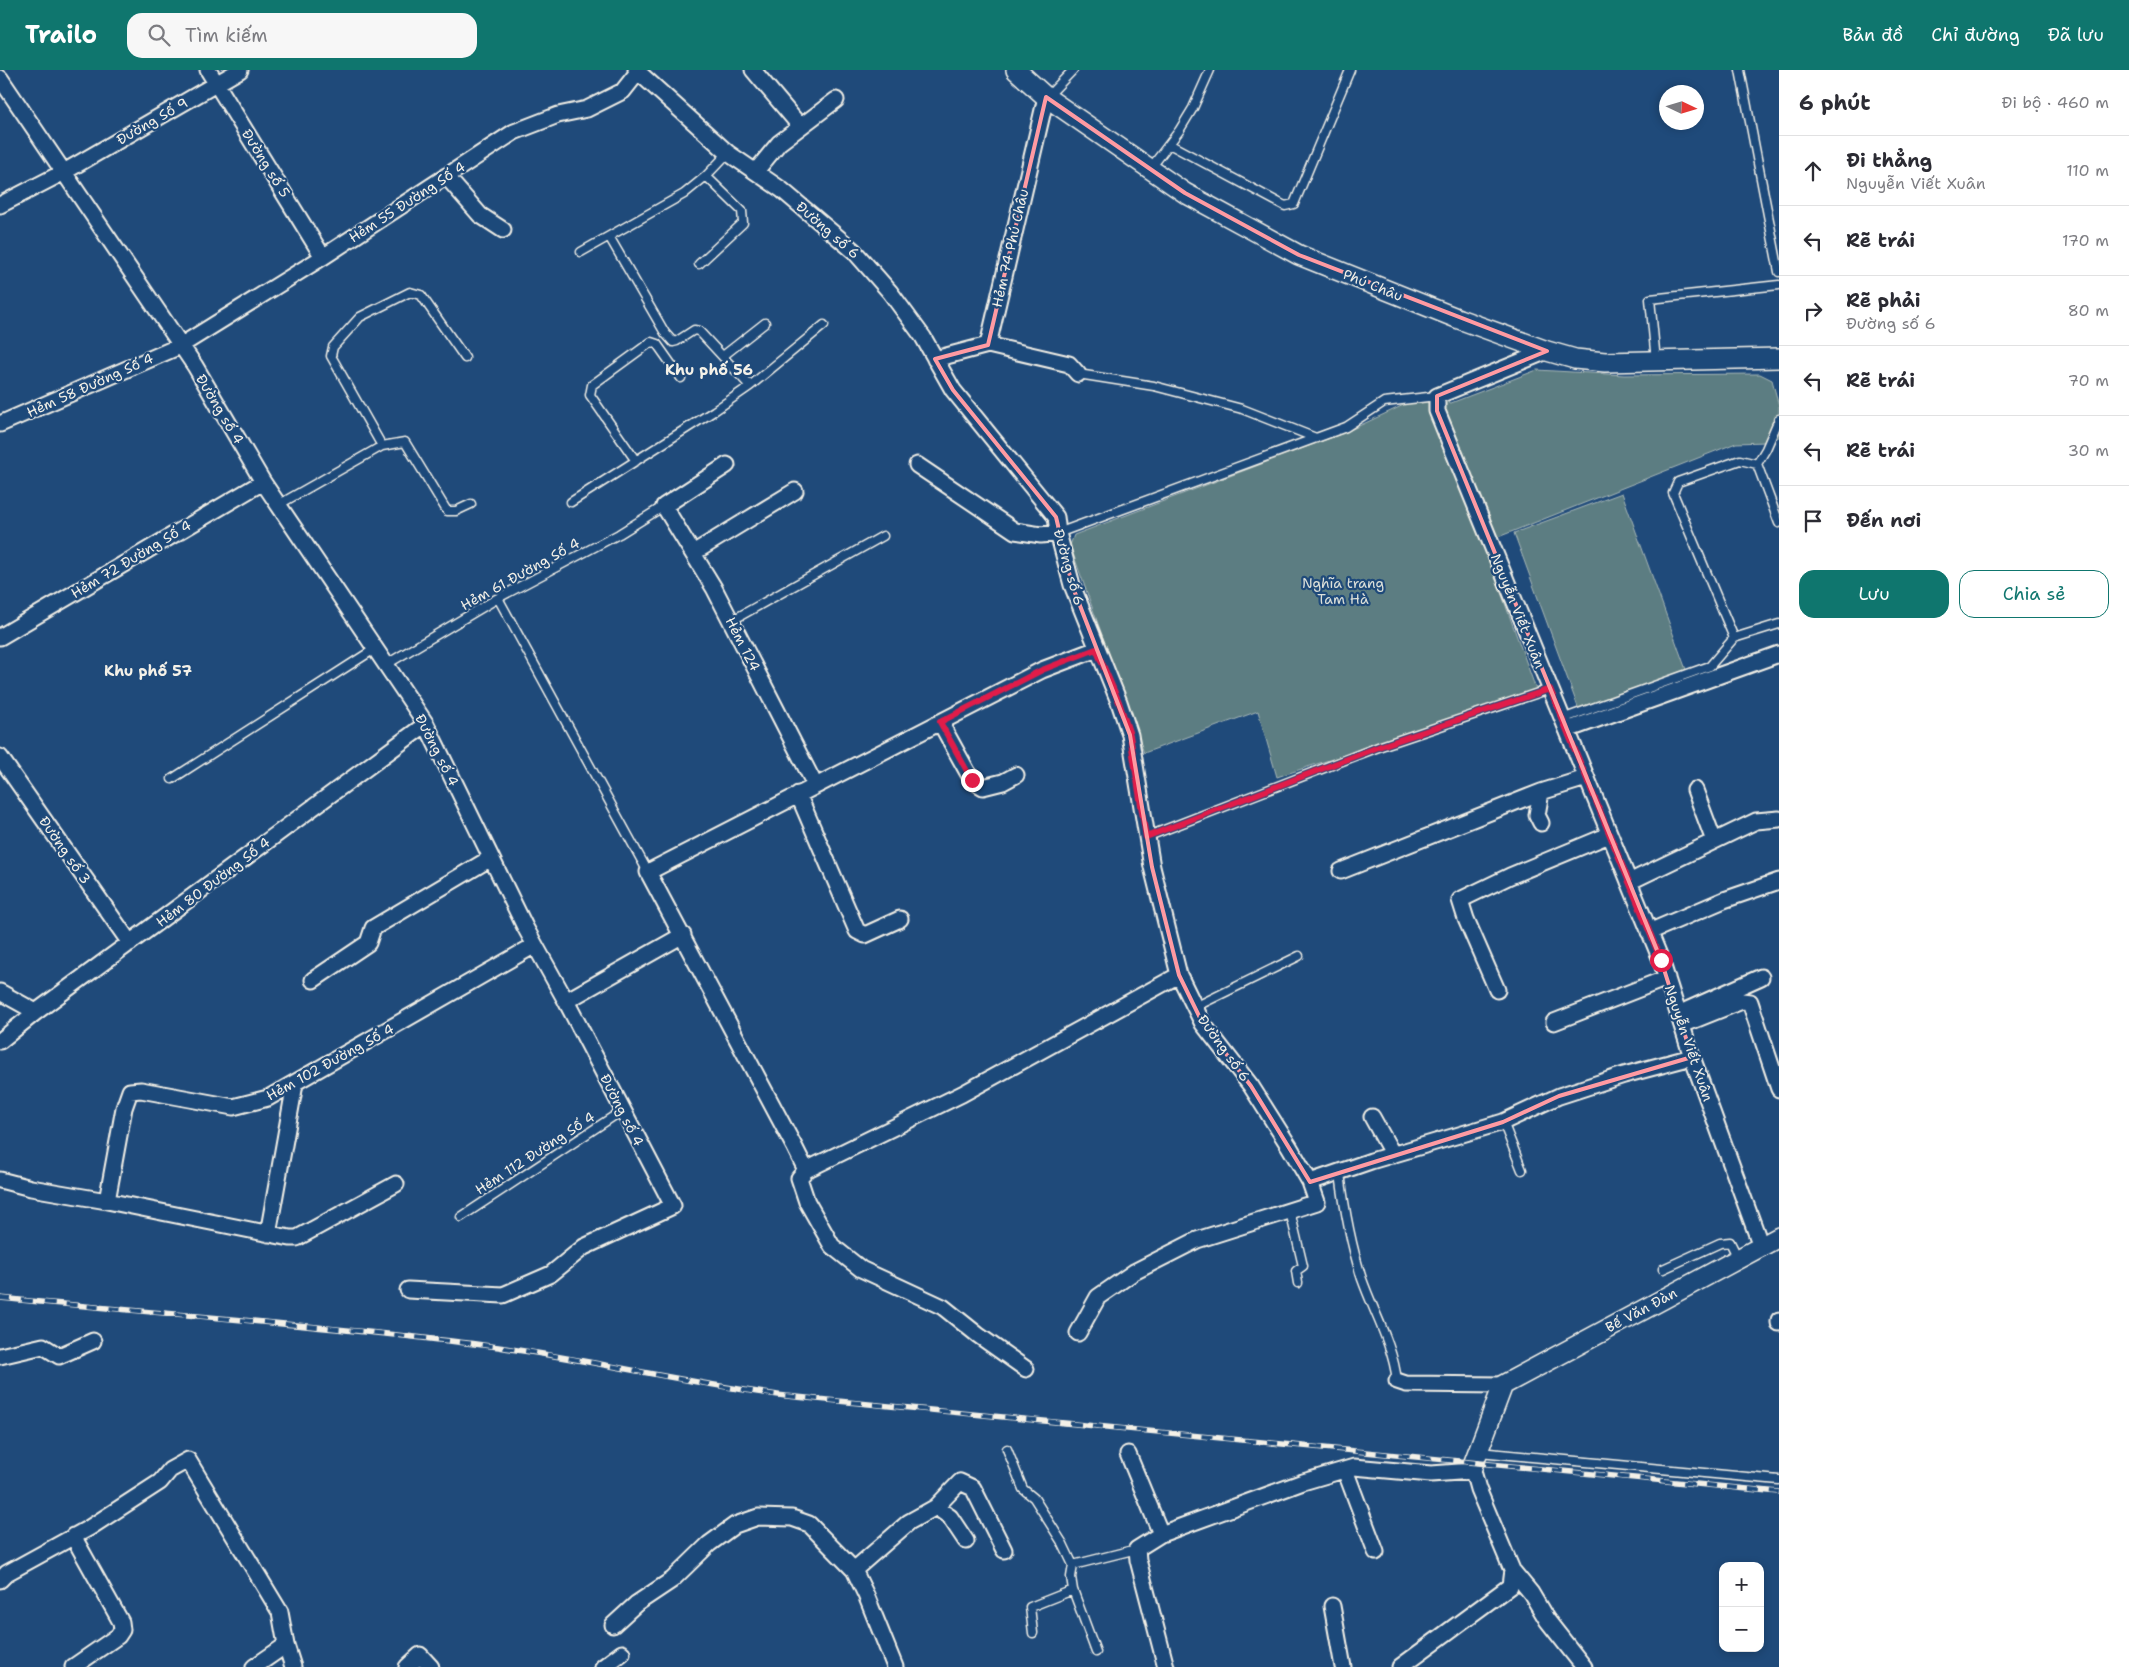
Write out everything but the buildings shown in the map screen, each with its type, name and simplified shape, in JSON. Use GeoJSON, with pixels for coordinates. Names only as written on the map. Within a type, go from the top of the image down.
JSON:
{"type":"FeatureCollection","features":[{"type":"Feature","properties":{"kind":"street","name":"Đường số 5"},"geometry":{"type":"LineString","coordinates":[[208,70],[323,257]]}},
{"type":"Feature","properties":{"kind":"street","name":"Đường Số 9"},"geometry":{"type":"LineString","coordinates":[[0,205],[64,172],[240,70]]}},
{"type":"Feature","properties":{"kind":"street"},"geometry":{"type":"LineString","coordinates":[[753,70],[800,126]]}},
{"type":"Feature","properties":{"kind":"street","name":"Phú Châu"},"geometry":{"type":"LineString","coordinates":[[1016,70],[1046,97],[1186,193],[1299,255],[1459,319],[1547,351],[1576,359],[1598,361],[1779,360]]}},
{"type":"Feature","properties":{"kind":"street","name":"Đường số 6"},"geometry":{"type":"LineString","coordinates":[[637,71],[728,153],[782,190],[854,251],[890,292],[923,338],[953,390],[1056,517],[1058,533],[1072,585],[1096,649],[1119,702],[1130,735],[1146,837],[1169,940],[1179,975],[1203,1024],[1251,1086],[1310,1182]]}},
{"type":"Feature","properties":{"kind":"street","name":"Hẻm 55 Đường Số 4"},"geometry":{"type":"LineString","coordinates":[[180,346],[323,257],[514,132],[558,114],[587,108],[623,92],[637,71]]}},
{"type":"Feature","properties":{"kind":"street","name":"Đường số 4"},"geometry":{"type":"LineString","coordinates":[[0,78],[194,366],[263,482],[426,724],[535,945],[673,1206],[584,1247],[551,1274],[503,1295],[408,1290]]}},
{"type":"Feature","properties":{"kind":"street","name":"Hẻm 74 Phú Châu"},"geometry":{"type":"LineString","coordinates":[[988,345],[1046,97]]}},
{"type":"Feature","properties":{"kind":"street"},"geometry":{"type":"LineString","coordinates":[[756,171],[780,143],[836,100]]}},
{"type":"Feature","properties":{"kind":"street"},"geometry":{"type":"LineString","coordinates":[[446,176],[480,215],[503,230]]}},
{"type":"Feature","properties":{"kind":"street"},"geometry":{"type":"LineString","coordinates":[[935,359],[988,345],[1069,364],[1078,374]]}},
{"type":"Feature","properties":{"kind":"street","name":"Hẻm 58 Đường Số 4"},"geometry":{"type":"LineString","coordinates":[[0,424],[180,346]]}},
{"type":"Feature","properties":{"kind":"street"},"geometry":{"type":"LineString","coordinates":[[1437,396],[1547,351]]}},
{"type":"Feature","properties":{"kind":"street","name":"Nguyễn Viết Xuân"},"geometry":{"type":"LineString","coordinates":[[1437,396],[1437,411],[1650,932],[1692,1057],[1761,1246]]}},
{"type":"Feature","properties":{"kind":"street"},"geometry":{"type":"LineString","coordinates":[[664,506],[727,465]]}},
{"type":"Feature","properties":{"kind":"street"},"geometry":{"type":"LineString","coordinates":[[917,465],[1015,531],[1041,535],[1058,533]]}},
{"type":"Feature","properties":{"kind":"street","name":"Hẻm 72 Đường Số 4"},"geometry":{"type":"LineString","coordinates":[[0,637],[263,482]]}},
{"type":"Feature","properties":{"kind":"street"},"geometry":{"type":"LineString","coordinates":[[693,553],[795,491]]}},
{"type":"Feature","properties":{"kind":"street","name":"Hẻm 124"},"geometry":{"type":"LineString","coordinates":[[664,506],[731,621],[815,785]]}},
{"type":"Feature","properties":{"kind":"street"},"geometry":{"type":"LineString","coordinates":[[806,1170],[683,934],[648,872],[1042,670],[1096,649]]}},
{"type":"Feature","properties":{"kind":"street"},"geometry":{"type":"LineString","coordinates":[[1565,725],[1779,654]]}},
{"type":"Feature","properties":{"kind":"street"},"geometry":{"type":"LineString","coordinates":[[940,722],[972,780],[983,787],[1003,782],[1016,775]]}},
{"type":"Feature","properties":{"kind":"street","name":"Hẻm 80 Đường Số 4"},"geometry":{"type":"LineString","coordinates":[[0,1041],[36,1012],[426,724]]}},
{"type":"Feature","properties":{"kind":"street","name":"Đường số 3"},"geometry":{"type":"LineString","coordinates":[[0,757],[130,943]]}},
{"type":"Feature","properties":{"kind":"street"},"geometry":{"type":"LineString","coordinates":[[1341,871],[1541,792],[1586,778]]}},
{"type":"Feature","properties":{"kind":"street"},"geometry":{"type":"LineString","coordinates":[[1695,790],[1714,841]]}},
{"type":"Feature","properties":{"kind":"street"},"geometry":{"type":"LineString","coordinates":[[1541,792],[1536,815],[1541,823]]}},
{"type":"Feature","properties":{"kind":"street"},"geometry":{"type":"LineString","coordinates":[[798,794],[857,931],[865,935],[900,919]]}},
{"type":"Feature","properties":{"kind":"street"},"geometry":{"type":"LineString","coordinates":[[1629,882],[1756,821],[1779,819]]}},
{"type":"Feature","properties":{"kind":"street"},"geometry":{"type":"LineString","coordinates":[[1497,990],[1466,920],[1460,900],[1510,876],[1609,835]]}},
{"type":"Feature","properties":{"kind":"street"},"geometry":{"type":"LineString","coordinates":[[313,980],[368,943],[373,928],[491,858]]}},
{"type":"Feature","properties":{"kind":"street"},"geometry":{"type":"LineString","coordinates":[[1650,932],[1724,900],[1779,881]]}},
{"type":"Feature","properties":{"kind":"street"},"geometry":{"type":"LineString","coordinates":[[566,1001],[683,934]]}},
{"type":"Feature","properties":{"kind":"street","name":"Hẻm 102 Đường Số 4"},"geometry":{"type":"LineString","coordinates":[[107,1201],[124,1108],[130,1091],[140,1090],[232,1107],[268,1098],[535,945]]}},
{"type":"Feature","properties":{"kind":"street"},"geometry":{"type":"LineString","coordinates":[[1026,1369],[943,1307],[861,1269],[832,1246],[807,1202],[799,1178],[806,1170],[962,1094],[1179,975]]}},
{"type":"Feature","properties":{"kind":"street"},"geometry":{"type":"LineString","coordinates":[[1680,1020],[1761,977]]}},
{"type":"Feature","properties":{"kind":"street"},"geometry":{"type":"LineString","coordinates":[[1554,1022],[1667,978]]}},
{"type":"Feature","properties":{"kind":"street"},"geometry":{"type":"LineString","coordinates":[[0,992],[36,1012]]}},
{"type":"Feature","properties":{"kind":"street"},"geometry":{"type":"LineString","coordinates":[[1680,1020],[1742,1001],[1750,1002],[1779,1089]]}},
{"type":"Feature","properties":{"kind":"street"},"geometry":{"type":"LineString","coordinates":[[1078,1333],[1098,1297],[1134,1272],[1197,1240],[1316,1202],[1310,1182],[1503,1122],[1559,1096],[1624,1075],[1692,1057]]}},
{"type":"Feature","properties":{"kind":"street"},"geometry":{"type":"LineString","coordinates":[[268,1234],[294,1084]]}},
{"type":"Feature","properties":{"kind":"street"},"geometry":{"type":"LineString","coordinates":[[1372,1117],[1393,1155]]}},
{"type":"Feature","properties":{"kind":"street"},"geometry":{"type":"LineString","coordinates":[[0,1180],[31,1188],[297,1238],[396,1184]]}},
{"type":"Feature","properties":{"kind":"street","name":"Bế Văn Đàn"},"geometry":{"type":"LineString","coordinates":[[1501,1389],[1779,1236]]}},
{"type":"Feature","properties":{"kind":"street"},"geometry":{"type":"LineString","coordinates":[[0,1356],[43,1346],[59,1356],[93,1340]]}},
{"type":"Feature","properties":{"kind":"street"},"geometry":{"type":"LineString","coordinates":[[1397,1381],[1406,1384],[1501,1389],[1472,1470],[1512,1570],[1531,1593],[1547,1620],[1584,1667]]}},
{"type":"Feature","properties":{"kind":"street"},"geometry":{"type":"LineString","coordinates":[[1128,1454],[1161,1534]]}},
{"type":"Feature","properties":{"kind":"street"},"geometry":{"type":"LineString","coordinates":[[0,1580],[7,1573],[89,1528],[160,1482],[170,1470],[188,1460],[280,1612],[286,1645],[293,1667]]}},
{"type":"Feature","properties":{"kind":"street"},"geometry":{"type":"LineString","coordinates":[[1166,1667],[1138,1560],[1137,1549],[1161,1534],[1303,1482],[1354,1467],[1431,1474],[1472,1470]]}},
{"type":"Feature","properties":{"kind":"street"},"geometry":{"type":"LineString","coordinates":[[1345,1470],[1376,1552]]}},
{"type":"Feature","properties":{"kind":"street"},"geometry":{"type":"LineString","coordinates":[[854,1570],[909,1522],[936,1507],[960,1482],[973,1488],[1004,1550]]}},
{"type":"Feature","properties":{"kind":"street"},"geometry":{"type":"LineString","coordinates":[[936,1507],[950,1517],[966,1541]]}},
{"type":"Feature","properties":{"kind":"street"},"geometry":{"type":"LineString","coordinates":[[613,1625],[636,1604],[672,1580],[709,1544],[735,1525],[758,1517],[792,1518],[809,1524],[854,1570],[866,1595],[894,1667]]}},
{"type":"Feature","properties":{"kind":"street"},"geometry":{"type":"LineString","coordinates":[[73,1536],[108,1597],[121,1622],[122,1630],[118,1636],[73,1667]]}},
{"type":"Feature","properties":{"kind":"street"},"geometry":{"type":"LineString","coordinates":[[1400,1667],[1510,1586],[1512,1570]]}},
{"type":"Feature","properties":{"kind":"street"},"geometry":{"type":"LineString","coordinates":[[1332,1606],[1342,1667]]}},
{"type":"Feature","properties":{"kind":"street"},"geometry":{"type":"LineString","coordinates":[[254,1667],[286,1645]]}},
{"type":"Feature","properties":{"kind":"street"},"geometry":{"type":"LineString","coordinates":[[603,1667],[622,1653]]}},
{"type":"Feature","properties":{"kind":"street"},"geometry":{"type":"LineString","coordinates":[[407,1667],[420,1655],[431,1667]]}},
{"type":"Feature","properties":{"kind":"lane"},"geometry":{"type":"LineString","coordinates":[[1046,97],[1074,70]]}},
{"type":"Feature","properties":{"kind":"lane"},"geometry":{"type":"LineString","coordinates":[[1150,169],[1192,108],[1210,70]]}},
{"type":"Feature","properties":{"kind":"lane"},"geometry":{"type":"LineString","coordinates":[[1169,144],[1284,206],[1290,206],[1294,204],[1350,70]]}},
{"type":"Feature","properties":{"kind":"lane"},"geometry":{"type":"LineString","coordinates":[[1740,70],[1779,272]]}},
{"type":"Feature","properties":{"kind":"lane"},"geometry":{"type":"LineString","coordinates":[[581,252],[610,238],[684,194],[706,176],[728,153]]}},
{"type":"Feature","properties":{"kind":"lane"},"geometry":{"type":"LineString","coordinates":[[699,264],[743,223],[742,211],[706,176]]}},
{"type":"Feature","properties":{"kind":"lane"},"geometry":{"type":"LineString","coordinates":[[610,238],[665,332],[673,342],[677,342],[696,330],[750,386]]}},
{"type":"Feature","properties":{"kind":"lane"},"geometry":{"type":"LineString","coordinates":[[1656,360],[1650,299],[1779,285]]}},
{"type":"Feature","properties":{"kind":"lane"},"geometry":{"type":"LineString","coordinates":[[382,446],[331,356],[333,347],[360,317],[410,292],[421,295],[464,358]]}},
{"type":"Feature","properties":{"kind":"lane"},"geometry":{"type":"LineString","coordinates":[[723,356],[765,323]]}},
{"type":"Feature","properties":{"kind":"lane"},"geometry":{"type":"LineString","coordinates":[[571,502],[750,386],[824,325]]}},
{"type":"Feature","properties":{"kind":"lane"},"geometry":{"type":"LineString","coordinates":[[636,460],[590,394],[592,385],[651,342],[657,344],[681,378]]}},
{"type":"Feature","properties":{"kind":"lane"},"geometry":{"type":"LineString","coordinates":[[1078,374],[1154,386],[1242,409],[1316,438]]}},
{"type":"Feature","properties":{"kind":"lane"},"geometry":{"type":"LineString","coordinates":[[1058,533],[1346,427],[1384,402],[1437,396]]}},
{"type":"Feature","properties":{"kind":"lane"},"geometry":{"type":"LineString","coordinates":[[1757,464],[1779,419]]}},
{"type":"Feature","properties":{"kind":"lane"},"geometry":{"type":"LineString","coordinates":[[278,504],[382,446],[405,442],[447,511],[456,511],[471,504]]}},
{"type":"Feature","properties":{"kind":"lane"},"geometry":{"type":"LineString","coordinates":[[1734,638],[1673,494],[1678,482],[1740,460],[1757,464]]}},
{"type":"Feature","properties":{"kind":"lane"},"geometry":{"type":"LineString","coordinates":[[1757,464],[1779,523]]}},
{"type":"Feature","properties":{"kind":"lane","name":"Hẻm 61 Đường Số 4"},"geometry":{"type":"LineString","coordinates":[[387,664],[498,598],[618,534],[664,506]]}},
{"type":"Feature","properties":{"kind":"lane"},"geometry":{"type":"LineString","coordinates":[[731,621],[883,536]]}},
{"type":"Feature","properties":{"kind":"lane"},"geometry":{"type":"LineString","coordinates":[[498,598],[648,872]]}},
{"type":"Feature","properties":{"kind":"lane"},"geometry":{"type":"LineString","coordinates":[[1565,725],[1710,666],[1734,638],[1779,624]]}},
{"type":"Feature","properties":{"kind":"lane"},"geometry":{"type":"LineString","coordinates":[[172,779],[376,648]]}},
{"type":"Feature","properties":{"kind":"lane"},"geometry":{"type":"LineString","coordinates":[[1146,837],[1381,746],[1550,689]]}},
{"type":"Feature","properties":{"kind":"lane"},"geometry":{"type":"LineString","coordinates":[[1195,1007],[1299,956]]}},
{"type":"Feature","properties":{"kind":"lane","name":"Hẻm 112 Đường Số 4"},"geometry":{"type":"LineString","coordinates":[[461,1216],[623,1110]]}},
{"type":"Feature","properties":{"kind":"lane"},"geometry":{"type":"LineString","coordinates":[[1503,1122],[1522,1170]]}},
{"type":"Feature","properties":{"kind":"lane"},"geometry":{"type":"LineString","coordinates":[[1340,1173],[1342,1195],[1362,1277],[1395,1360],[1397,1381]]}},
{"type":"Feature","properties":{"kind":"lane"},"geometry":{"type":"LineString","coordinates":[[1290,1211],[1303,1266],[1296,1270],[1298,1283]]}},
{"type":"Feature","properties":{"kind":"lane"},"geometry":{"type":"LineString","coordinates":[[1663,1269],[1720,1243],[1730,1242],[1738,1258]]}},
{"type":"Feature","properties":{"kind":"lane"},"geometry":{"type":"LineString","coordinates":[[1007,1449],[1023,1489],[1039,1505],[1063,1544],[1073,1565],[1071,1578],[1073,1590],[1096,1652]]}},
{"type":"Feature","properties":{"kind":"lane"},"geometry":{"type":"LineString","coordinates":[[1480,1449],[1779,1480]]}},
{"type":"Feature","properties":{"kind":"lane"},"geometry":{"type":"LineString","coordinates":[[1073,1565],[1137,1549]]}},
{"type":"Feature","properties":{"kind":"lane"},"geometry":{"type":"LineString","coordinates":[[1033,1633],[1030,1607],[1073,1590]]}},
{"type":"Feature","properties":{"kind":"highlighted area"},"geometry":{"type":"Polygon","coordinates":[[[1046,97],[1185,193],[1299,255],[1547,351],[1437,396],[1437,411],[1661,960],[1692,1057],[1559,1096],[1503,1122],[1310,1182],[1251,1086],[1203,1024],[1179,975],[1152,867],[1130,735],[1072,585],[1056,517],[953,390],[935,359],[988,345],[1046,97]]]}},
{"type":"Feature","properties":{"kind":"green space","name":"Nghĩa trang Tam Hà"},"geometry":{"type":"Polygon","coordinates":[[[1537,370],[1624,375],[1760,374],[1772,380],[1779,406],[1779,437],[1765,442],[1736,443],[1483,543],[1537,692],[1277,777],[1258,711],[1144,753],[1070,545],[1074,535],[1346,432],[1425,395],[1451,403],[1537,370]]]}},
{"type":"Feature","properties":{"kind":"green space"},"geometry":{"type":"Polygon","coordinates":[[[1622,493],[1689,678],[1582,718],[1514,533],[1622,493]]]}},
{"type":"Feature","properties":{"kind":"railway"},"geometry":{"type":"LineString","coordinates":[[0,1298],[483,1345],[786,1396],[1779,1492]]}},
{"type":"Feature","properties":{"kind":"district","name":"Khu phố 56"},"geometry":{"type":"Point","coordinates":[709,370]}},
{"type":"Feature","properties":{"kind":"district","name":"Khu phố 57"},"geometry":{"type":"Point","coordinates":[148,671]}},
{"type":"Feature","properties":{"kind":"route"},"geometry":{"type":"LineString","coordinates":[[972,780],[940,722],[1042,670],[1096,649],[1119,702],[1130,735],[1146,837],[1381,746],[1550,689],[1661,960]]}}]}
